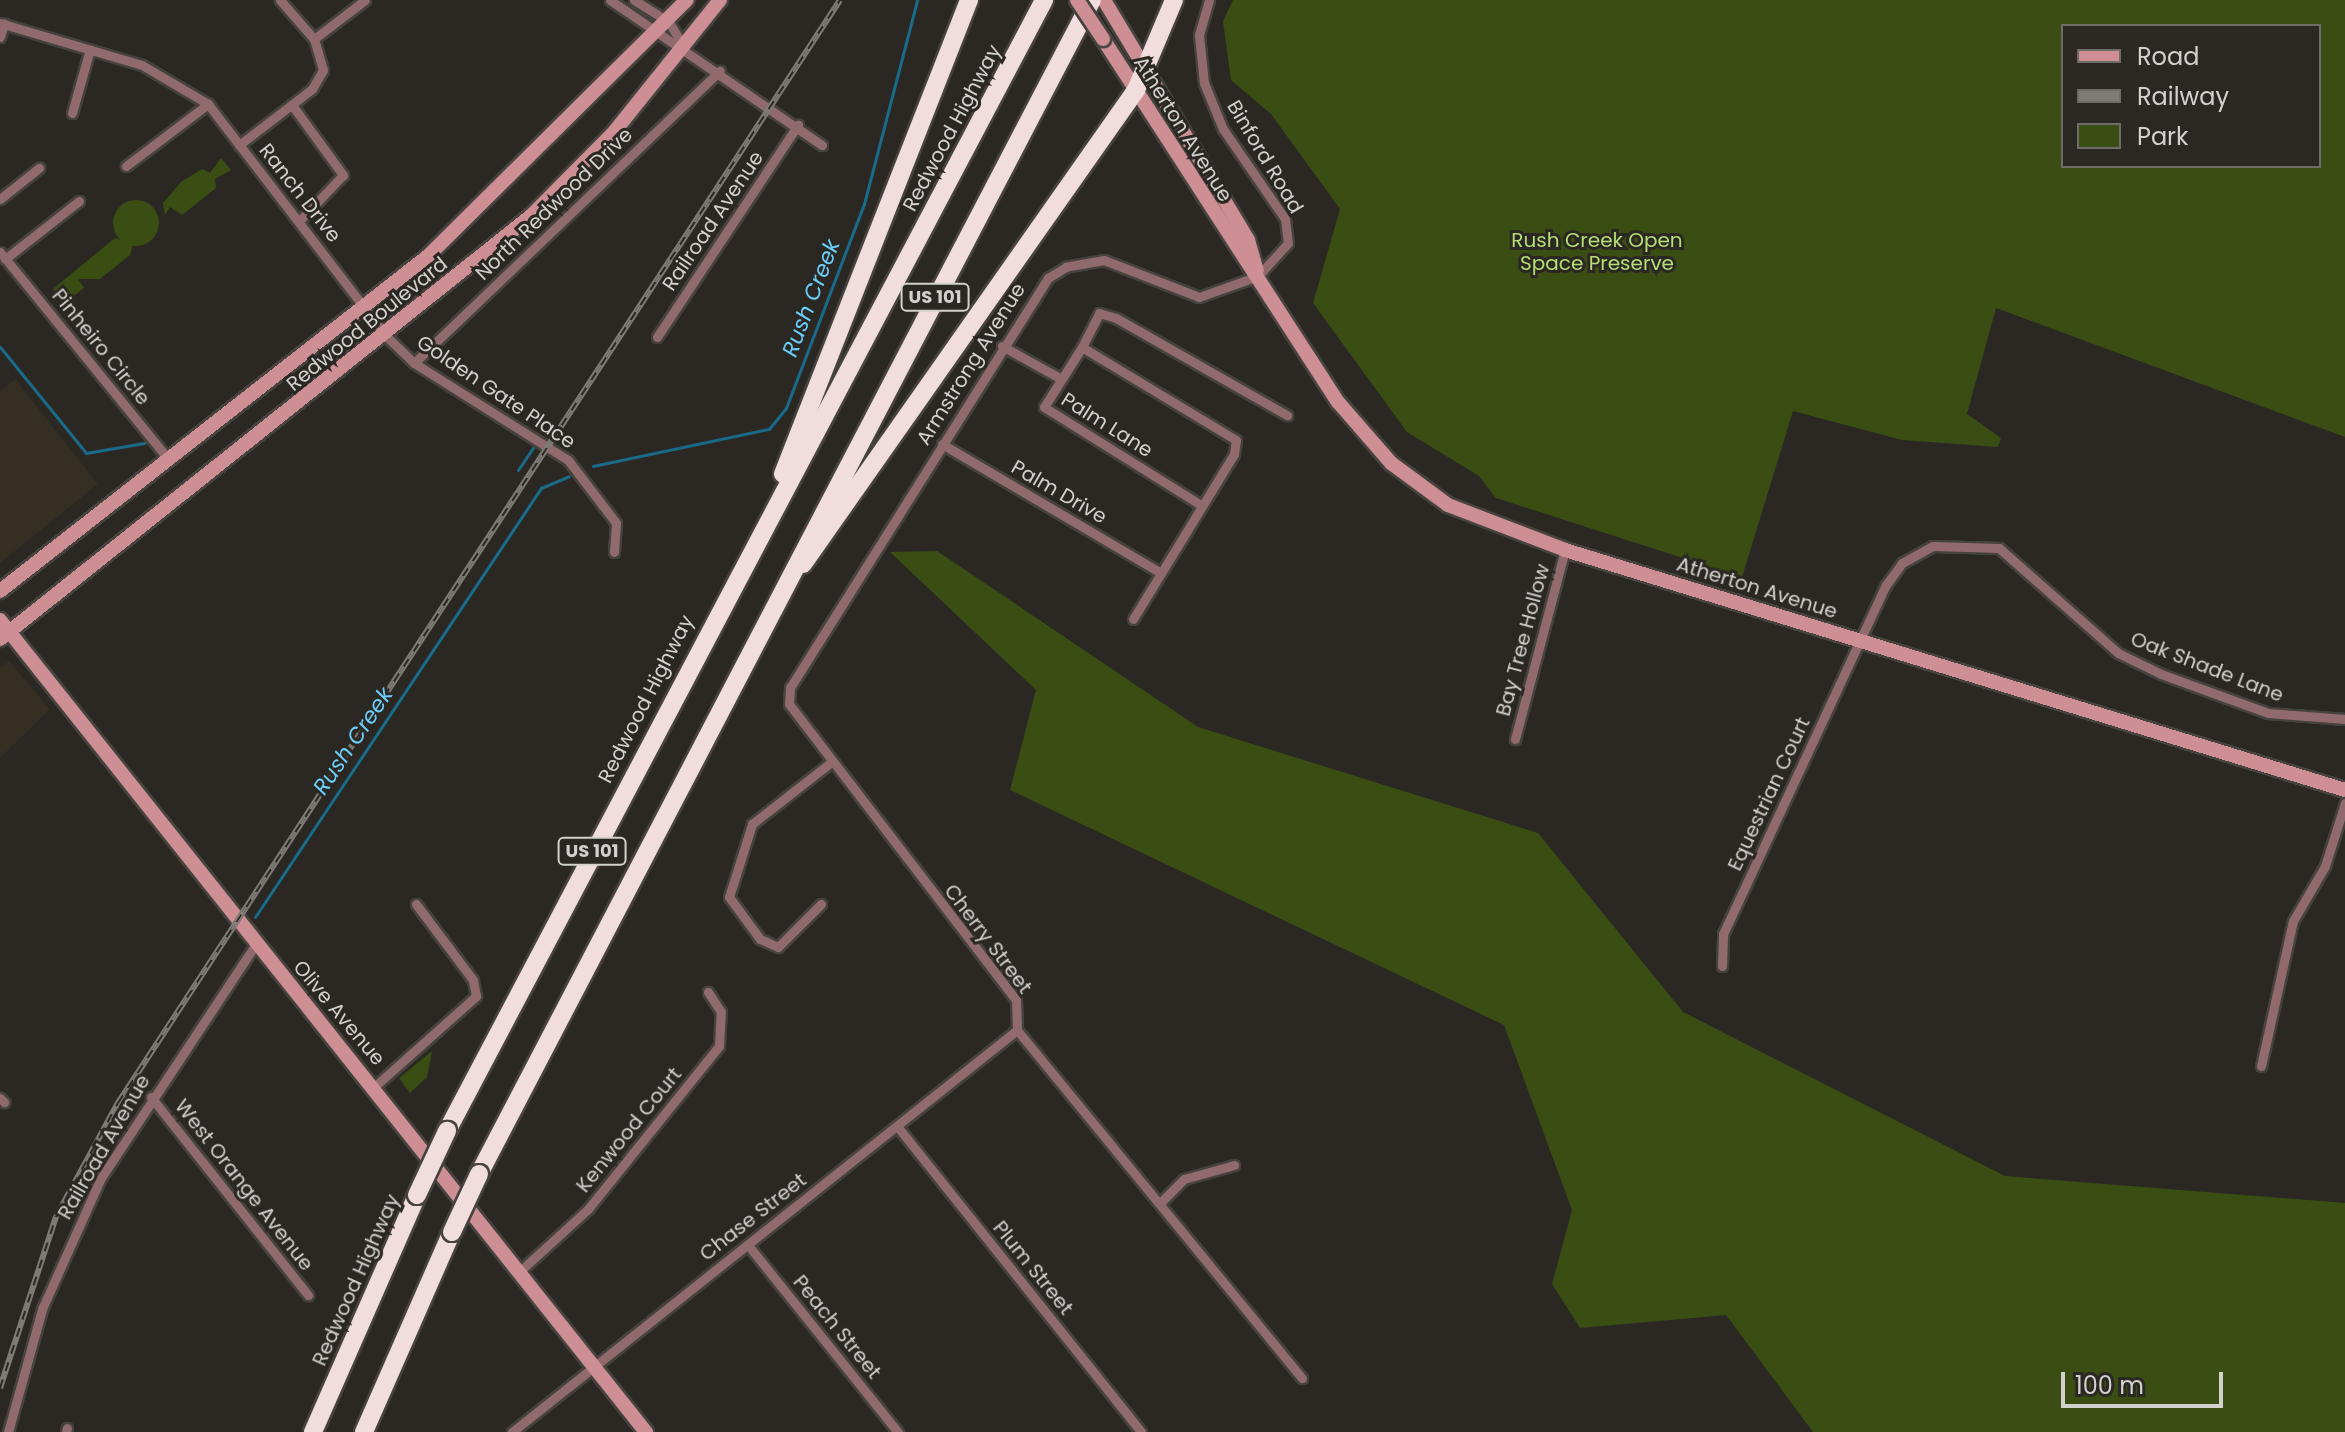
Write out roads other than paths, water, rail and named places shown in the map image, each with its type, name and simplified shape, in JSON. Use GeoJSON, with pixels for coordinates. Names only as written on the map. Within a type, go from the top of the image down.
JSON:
{"type":"FeatureCollection","features":[{"type":"Feature","properties":{"kind":"highway"},"geometry":{"type":"LineString","coordinates":[[779,492],[789,446],[969,0]]}},
{"type":"Feature","properties":{"kind":"highway","name":"Redwood Highway"},"geometry":{"type":"LineString","coordinates":[[313,1432],[447,1131],[779,492],[1044,0]]}},
{"type":"Feature","properties":{"kind":"highway","name":"US 101"},"geometry":{"type":"LineString","coordinates":[[364,1432],[479,1174],[778,594],[1092,0]]}},
{"type":"Feature","properties":{"kind":"highway"},"geometry":{"type":"LineString","coordinates":[[778,594],[830,530],[1136,90],[1174,0]]}},
{"type":"Feature","properties":{"kind":"main road","name":"Redwood Boulevard"},"geometry":{"type":"LineString","coordinates":[[0,591],[365,304],[505,187],[687,0]]}},
{"type":"Feature","properties":{"kind":"main road","name":"Redwood Boulevard"},"geometry":{"type":"LineString","coordinates":[[3,630],[386,336],[532,215],[684,46],[720,0]]}},
{"type":"Feature","properties":{"kind":"main road","name":"Atherton Avenue"},"geometry":{"type":"LineString","coordinates":[[1077,0],[1338,402],[1391,463],[1448,505],[1565,550],[2345,790]]}},
{"type":"Feature","properties":{"kind":"main road","name":"Atherton Avenue"},"geometry":{"type":"LineString","coordinates":[[1104,0],[1248,240],[1258,276]]}},
{"type":"Feature","properties":{"kind":"main road","name":"Olive Avenue"},"geometry":{"type":"LineString","coordinates":[[3,630],[374,1087],[646,1432]]}},
{"type":"Feature","properties":{"kind":"street"},"geometry":{"type":"LineString","coordinates":[[239,145],[292,105],[323,70],[314,39],[280,0]]}},
{"type":"Feature","properties":{"kind":"street"},"geometry":{"type":"LineString","coordinates":[[314,39],[365,0]]}},
{"type":"Feature","properties":{"kind":"street"},"geometry":{"type":"LineString","coordinates":[[610,0],[658,33],[684,46],[822,145]]}},
{"type":"Feature","properties":{"kind":"street"},"geometry":{"type":"LineString","coordinates":[[634,0],[668,21],[684,46]]}},
{"type":"Feature","properties":{"kind":"street","name":"Binford Road"},"geometry":{"type":"LineString","coordinates":[[1209,0],[1199,35],[1204,83],[1223,129],[1288,231],[1288,243],[1258,276]]}},
{"type":"Feature","properties":{"kind":"street"},"geometry":{"type":"LineString","coordinates":[[0,37],[2,23]]}},
{"type":"Feature","properties":{"kind":"street","name":"Ranch Drive"},"geometry":{"type":"LineString","coordinates":[[2,23],[172,78],[208,104],[365,304]]}},
{"type":"Feature","properties":{"kind":"street"},"geometry":{"type":"LineString","coordinates":[[72,113],[90,49]]}},
{"type":"Feature","properties":{"kind":"street","name":"North Redwood Drive"},"geometry":{"type":"LineString","coordinates":[[414,363],[720,71]]}},
{"type":"Feature","properties":{"kind":"street"},"geometry":{"type":"LineString","coordinates":[[126,166],[208,104]]}},
{"type":"Feature","properties":{"kind":"street"},"geometry":{"type":"LineString","coordinates":[[292,105],[343,175],[299,221]]}},
{"type":"Feature","properties":{"kind":"street","name":"Railroad Avenue"},"geometry":{"type":"LineString","coordinates":[[657,337],[798,125]]}},
{"type":"Feature","properties":{"kind":"street"},"geometry":{"type":"LineString","coordinates":[[0,199],[39,168]]}},
{"type":"Feature","properties":{"kind":"street","name":"Pinheiro Circle"},"geometry":{"type":"LineString","coordinates":[[79,201],[3,256],[168,459]]}},
{"type":"Feature","properties":{"kind":"street","name":"Armstrong Avenue"},"geometry":{"type":"LineString","coordinates":[[881,540],[1048,278],[1083,261],[1129,268],[1163,289],[1199,297],[1258,276]]}},
{"type":"Feature","properties":{"kind":"street","name":"Golden Gate Place"},"geometry":{"type":"LineString","coordinates":[[365,304],[386,336],[414,363],[560,452],[616,523],[614,552]]}},
{"type":"Feature","properties":{"kind":"street","name":"Palm Lane"},"geometry":{"type":"LineString","coordinates":[[1201,505],[1044,407],[1058,377],[1082,347],[1099,313],[1116,318],[1287,415]]}},
{"type":"Feature","properties":{"kind":"street"},"geometry":{"type":"LineString","coordinates":[[1002,346],[1058,377]]}},
{"type":"Feature","properties":{"kind":"street"},"geometry":{"type":"LineString","coordinates":[[1082,347],[1236,440],[1133,619]]}},
{"type":"Feature","properties":{"kind":"street","name":"Palm Drive"},"geometry":{"type":"LineString","coordinates":[[942,444],[1159,572]]}},
{"type":"Feature","properties":{"kind":"street","name":"Cherry Street"},"geometry":{"type":"LineString","coordinates":[[881,540],[790,687],[795,719],[1016,1000],[1017,1030],[1161,1202],[1302,1378]]}},
{"type":"Feature","properties":{"kind":"street","name":"Oak Shade Lane"},"geometry":{"type":"LineString","coordinates":[[1862,641],[1902,563],[1933,546],[1967,541],[2022,563],[2083,626],[2132,660],[2268,713],[2345,719]]}},
{"type":"Feature","properties":{"kind":"street","name":"Bay Tree Hollow"},"geometry":{"type":"LineString","coordinates":[[1515,739],[1565,550]]}},
{"type":"Feature","properties":{"kind":"street","name":"Equestrian Court"},"geometry":{"type":"LineString","coordinates":[[1722,966],[1723,934],[1862,641]]}},
{"type":"Feature","properties":{"kind":"street"},"geometry":{"type":"LineString","coordinates":[[821,904],[778,947],[744,920],[729,897],[729,883],[747,859],[752,824],[830,763]]}},
{"type":"Feature","properties":{"kind":"street"},"geometry":{"type":"LineString","coordinates":[[2261,1066],[2293,921],[2325,866],[2345,803]]}},
{"type":"Feature","properties":{"kind":"street"},"geometry":{"type":"LineString","coordinates":[[374,1087],[476,996],[473,980],[416,904]]}},
{"type":"Feature","properties":{"kind":"street","name":"Railroad Avenue"},"geometry":{"type":"LineString","coordinates":[[8,1432],[23,1364],[68,1245],[151,1097],[256,944]]}},
{"type":"Feature","properties":{"kind":"street","name":"Kenwood Court"},"geometry":{"type":"LineString","coordinates":[[519,1272],[588,1209],[719,1046],[721,1012],[708,992]]}},
{"type":"Feature","properties":{"kind":"street","name":"Chase Street"},"geometry":{"type":"LineString","coordinates":[[512,1432],[1017,1030]]}},
{"type":"Feature","properties":{"kind":"street","name":"West Orange Avenue"},"geometry":{"type":"LineString","coordinates":[[151,1097],[308,1295]]}},
{"type":"Feature","properties":{"kind":"street","name":"Plum Street"},"geometry":{"type":"LineString","coordinates":[[897,1126],[1141,1432]]}},
{"type":"Feature","properties":{"kind":"street"},"geometry":{"type":"LineString","coordinates":[[1161,1202],[1184,1179],[1234,1165]]}},
{"type":"Feature","properties":{"kind":"street","name":"Peach Street"},"geometry":{"type":"LineString","coordinates":[[748,1245],[898,1432]]}},
{"type":"Feature","properties":{"kind":"waterway","name":"Rush Creek"},"geometry":{"type":"LineString","coordinates":[[593,466],[769,429],[786,408],[864,204],[917,0]]}},
{"type":"Feature","properties":{"kind":"waterway"},"geometry":{"type":"LineString","coordinates":[[0,347],[86,453],[144,443]]}},
{"type":"Feature","properties":{"kind":"waterway"},"geometry":{"type":"LineString","coordinates":[[518,470],[533,448]]}},
{"type":"Feature","properties":{"kind":"waterway","name":"Rush Creek"},"geometry":{"type":"LineString","coordinates":[[255,917],[541,488],[569,476]]}},
{"type":"Feature","properties":{"kind":"railway"},"geometry":{"type":"LineString","coordinates":[[0,1388],[56,1217],[118,1103],[840,0]]}},
{"type":"Feature","properties":{"kind":"park label","name":"Rush Creek Open Space Preserve"},"geometry":{"type":"Point","coordinates":[1597,252]}}]}
